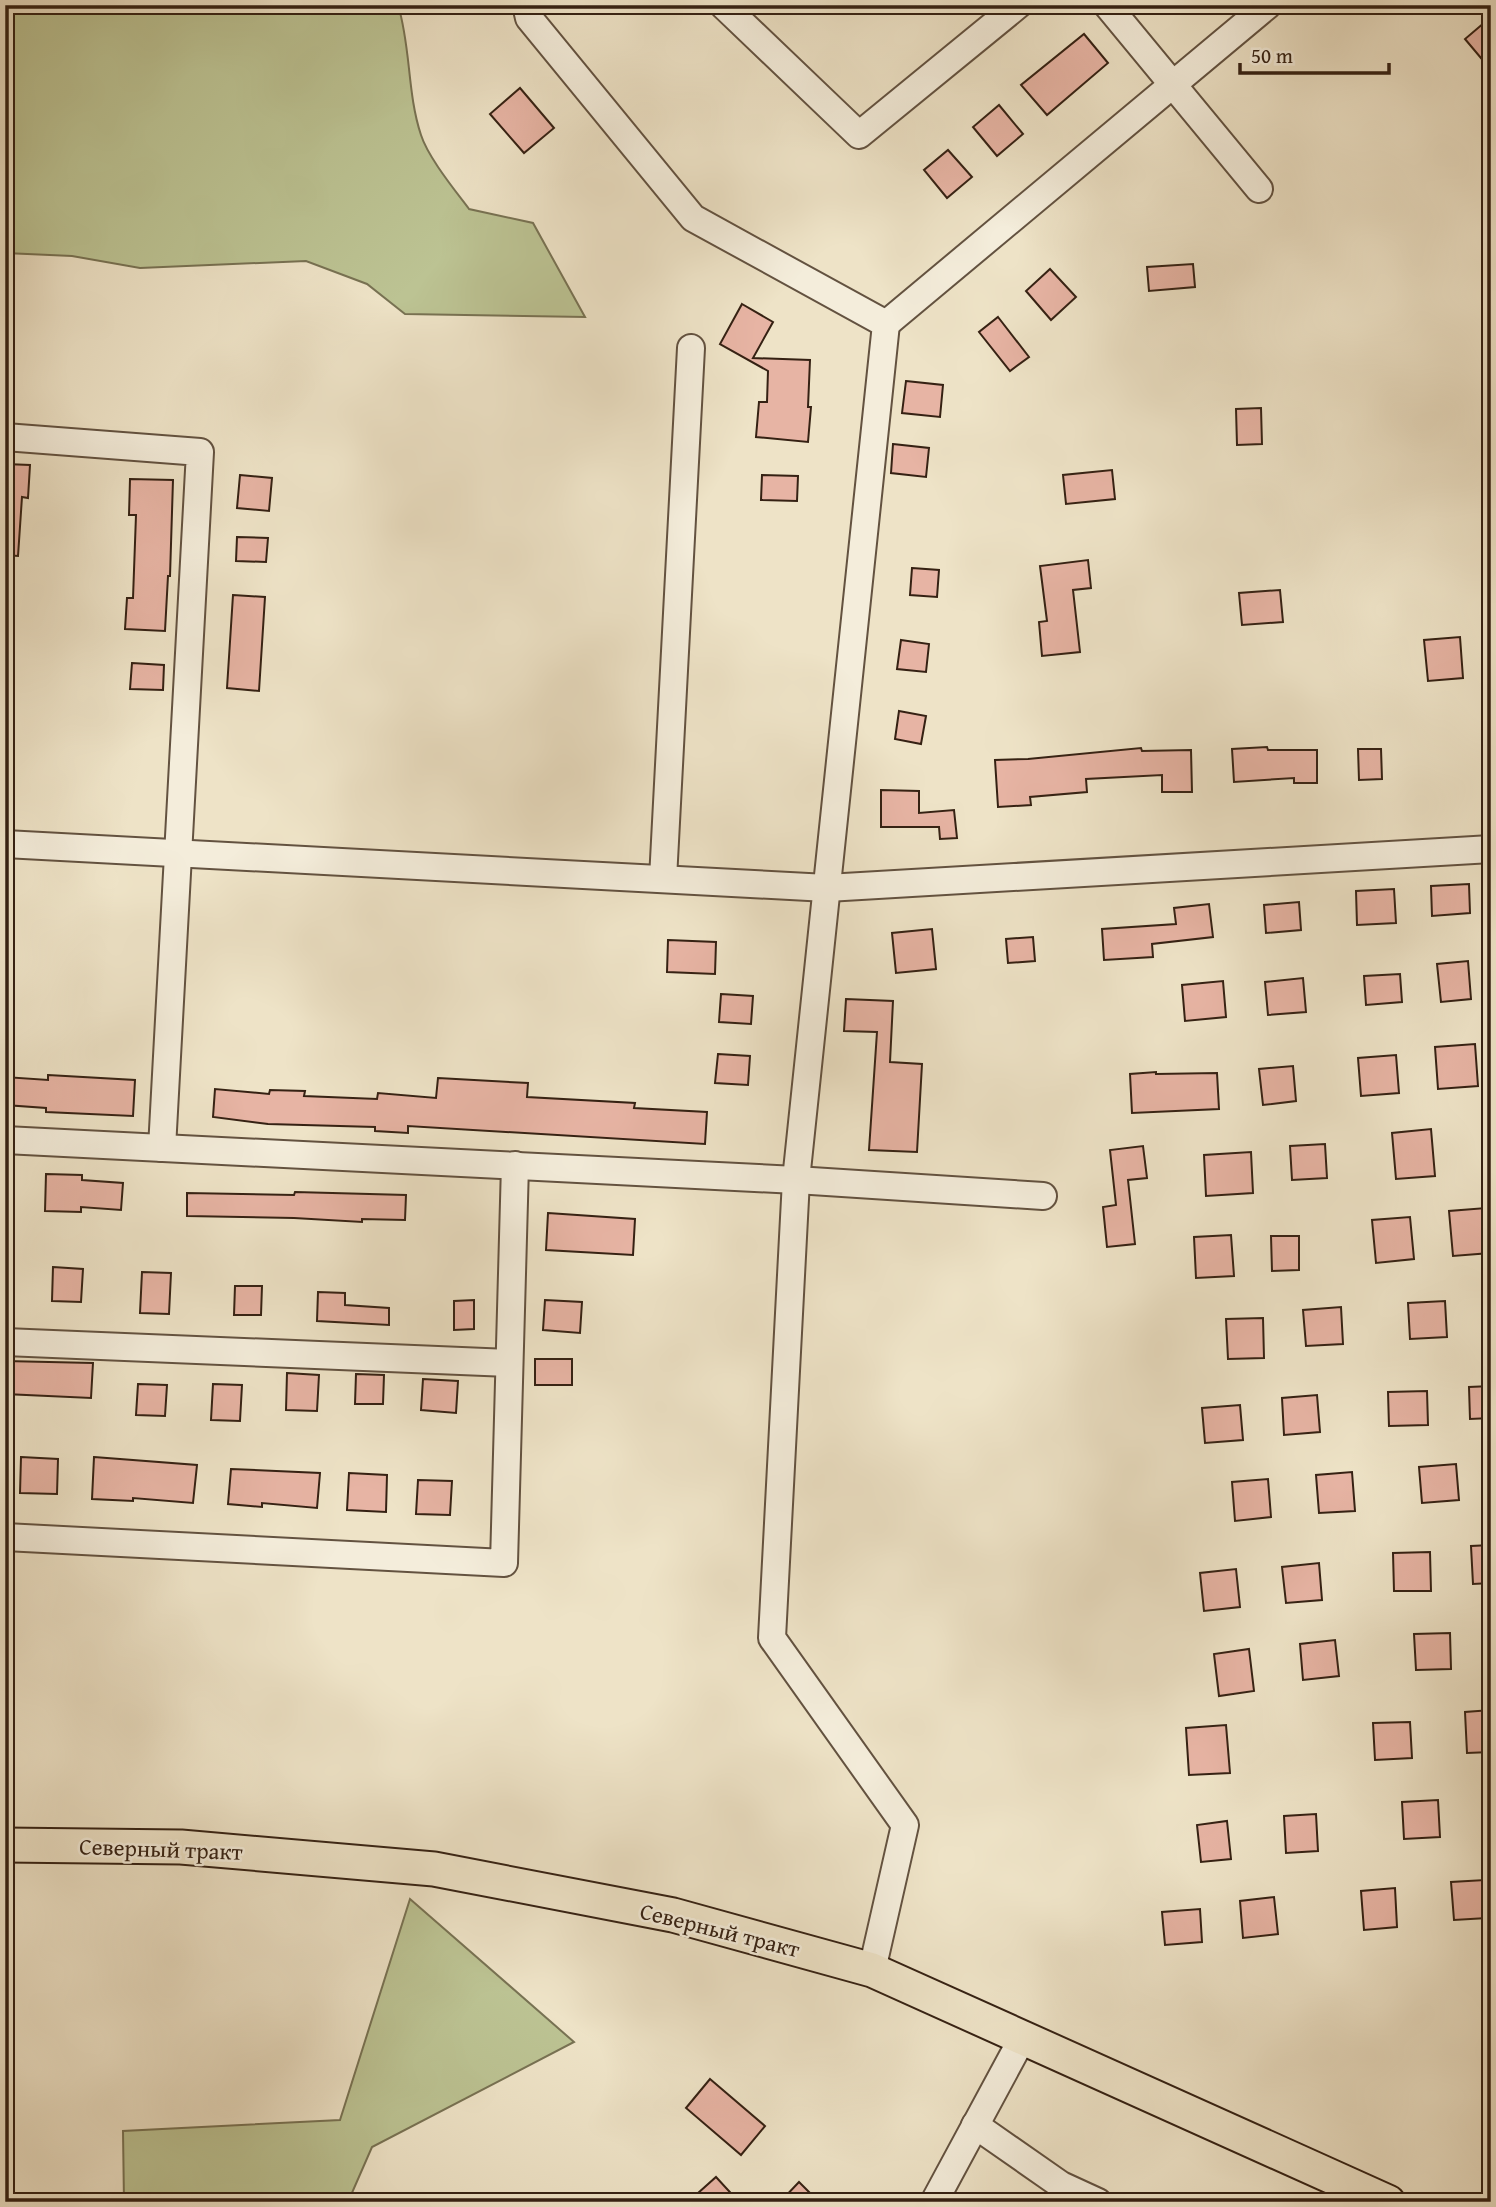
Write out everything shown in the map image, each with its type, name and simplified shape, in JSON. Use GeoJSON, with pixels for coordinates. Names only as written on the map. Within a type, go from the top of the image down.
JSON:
{"type":"FeatureCollection","features":[{"type":"Feature","properties":{"kind":"main road","name":"Северный тракт"},"geometry":{"type":"LineString","coordinates":[[5,1845],[181,1847],[435,1869],[673,1915],[872,1970],[1023,2037],[1367,2199]]}},
{"type":"Feature","properties":{"kind":"street"},"geometry":{"type":"LineString","coordinates":[[526,5],[529,18],[693,218],[886,324]]}},
{"type":"Feature","properties":{"kind":"street"},"geometry":{"type":"LineString","coordinates":[[723,5],[859,135],[1018,5]]}},
{"type":"Feature","properties":{"kind":"street"},"geometry":{"type":"LineString","coordinates":[[1107,5],[1259,189]]}},
{"type":"Feature","properties":{"kind":"street"},"geometry":{"type":"LineString","coordinates":[[872,1970],[905,1825],[772,1638],[796,1180],[886,324],[1268,5]]}},
{"type":"Feature","properties":{"kind":"street"},"geometry":{"type":"LineString","coordinates":[[663,879],[691,348]]}},
{"type":"Feature","properties":{"kind":"street"},"geometry":{"type":"LineString","coordinates":[[5,437],[200,452],[162,1148]]}},
{"type":"Feature","properties":{"kind":"street"},"geometry":{"type":"LineString","coordinates":[[5,844],[827,888],[1491,849]]}},
{"type":"Feature","properties":{"kind":"street"},"geometry":{"type":"LineString","coordinates":[[5,1140],[796,1180],[1044,1196]]}},
{"type":"Feature","properties":{"kind":"street"},"geometry":{"type":"LineString","coordinates":[[5,1537],[504,1563],[515,1165]]}},
{"type":"Feature","properties":{"kind":"street"},"geometry":{"type":"LineString","coordinates":[[5,1342],[509,1363]]}},
{"type":"Feature","properties":{"kind":"street"},"geometry":{"type":"LineString","coordinates":[[934,2202],[1023,2037]]}},
{"type":"Feature","properties":{"kind":"street"},"geometry":{"type":"LineString","coordinates":[[975,2125],[1061,2185],[1098,2202]]}},
{"type":"Feature","properties":{"kind":"green space"},"geometry":{"type":"Polygon","coordinates":[[[5,5],[398,5],[417,119],[429,153],[469,209],[533,223],[585,317],[405,314],[367,284],[306,261],[140,268],[72,256],[5,253],[5,5]]]}},
{"type":"Feature","properties":{"kind":"green space"},"geometry":{"type":"Polygon","coordinates":[[[410,1899],[574,2042],[372,2147],[348,2202],[124,2202],[123,2131],[340,2120],[410,1899]]]}},
{"type":"Feature","properties":{"kind":"building"},"geometry":{"type":"Polygon","coordinates":[[[1491,17],[1491,70],[1465,39],[1491,17]]]}},
{"type":"Feature","properties":{"kind":"building"},"geometry":{"type":"Polygon","coordinates":[[[1084,34],[1108,63],[1047,115],[1021,85],[1084,34]]]}},
{"type":"Feature","properties":{"kind":"building"},"geometry":{"type":"Polygon","coordinates":[[[520,88],[554,128],[524,153],[490,114],[520,88]]]}},
{"type":"Feature","properties":{"kind":"building"},"geometry":{"type":"Polygon","coordinates":[[[999,105],[1023,134],[997,156],[973,127],[999,105]]]}},
{"type":"Feature","properties":{"kind":"building"},"geometry":{"type":"Polygon","coordinates":[[[948,150],[972,177],[947,198],[924,170],[948,150]]]}},
{"type":"Feature","properties":{"kind":"building"},"geometry":{"type":"Polygon","coordinates":[[[1193,264],[1195,287],[1149,291],[1147,267],[1193,264]]]}},
{"type":"Feature","properties":{"kind":"building"},"geometry":{"type":"Polygon","coordinates":[[[1050,269],[1076,297],[1051,320],[1026,291],[1050,269]]]}},
{"type":"Feature","properties":{"kind":"building"},"geometry":{"type":"Polygon","coordinates":[[[742,304],[773,322],[753,358],[810,360],[808,407],[811,407],[808,442],[756,437],[759,402],[767,402],[768,371],[720,344],[742,304]]]}},
{"type":"Feature","properties":{"kind":"building"},"geometry":{"type":"Polygon","coordinates":[[[998,317],[1029,357],[1010,371],[979,332],[998,317]]]}},
{"type":"Feature","properties":{"kind":"building"},"geometry":{"type":"Polygon","coordinates":[[[906,381],[943,385],[940,417],[902,413],[906,381]]]}},
{"type":"Feature","properties":{"kind":"building"},"geometry":{"type":"Polygon","coordinates":[[[1261,408],[1262,444],[1237,445],[1236,409],[1261,408]]]}},
{"type":"Feature","properties":{"kind":"building"},"geometry":{"type":"Polygon","coordinates":[[[893,444],[929,448],[926,477],[891,473],[893,444]]]}},
{"type":"Feature","properties":{"kind":"building"},"geometry":{"type":"Polygon","coordinates":[[[5,464],[30,465],[28,498],[22,497],[18,556],[5,555],[5,464]]]}},
{"type":"Feature","properties":{"kind":"building"},"geometry":{"type":"Polygon","coordinates":[[[1112,470],[1115,499],[1066,504],[1063,475],[1112,470]]]}},
{"type":"Feature","properties":{"kind":"building"},"geometry":{"type":"Polygon","coordinates":[[[240,475],[272,478],[269,511],[237,508],[240,475]]]}},
{"type":"Feature","properties":{"kind":"building"},"geometry":{"type":"Polygon","coordinates":[[[762,475],[798,476],[797,501],[761,500],[762,475]]]}},
{"type":"Feature","properties":{"kind":"building"},"geometry":{"type":"Polygon","coordinates":[[[130,479],[173,480],[165,631],[125,629],[127,598],[133,598],[136,515],[129,515],[130,479]]]}},
{"type":"Feature","properties":{"kind":"building"},"geometry":{"type":"Polygon","coordinates":[[[237,537],[268,538],[266,562],[236,561],[237,537]]]}},
{"type":"Feature","properties":{"kind":"building"},"geometry":{"type":"Polygon","coordinates":[[[1088,560],[1091,588],[1073,590],[1080,652],[1042,656],[1039,622],[1047,621],[1040,566],[1088,560]]]}},
{"type":"Feature","properties":{"kind":"building"},"geometry":{"type":"Polygon","coordinates":[[[912,568],[939,570],[937,597],[910,595],[912,568]]]}},
{"type":"Feature","properties":{"kind":"building"},"geometry":{"type":"Polygon","coordinates":[[[1280,590],[1283,622],[1242,625],[1239,593],[1280,590]]]}},
{"type":"Feature","properties":{"kind":"building"},"geometry":{"type":"Polygon","coordinates":[[[233,595],[265,597],[259,691],[227,688],[233,595]]]}},
{"type":"Feature","properties":{"kind":"building"},"geometry":{"type":"Polygon","coordinates":[[[1460,637],[1463,678],[1428,681],[1424,640],[1460,637]]]}},
{"type":"Feature","properties":{"kind":"building"},"geometry":{"type":"Polygon","coordinates":[[[901,640],[929,644],[926,672],[897,669],[901,640]]]}},
{"type":"Feature","properties":{"kind":"building"},"geometry":{"type":"Polygon","coordinates":[[[132,663],[164,665],[163,690],[130,689],[132,663]]]}},
{"type":"Feature","properties":{"kind":"building"},"geometry":{"type":"Polygon","coordinates":[[[899,711],[926,716],[921,744],[895,739],[899,711]]]}},
{"type":"Feature","properties":{"kind":"building"},"geometry":{"type":"Polygon","coordinates":[[[1267,747],[1268,750],[1317,750],[1317,783],[1294,783],[1294,778],[1234,782],[1232,749],[1267,747]]]}},
{"type":"Feature","properties":{"kind":"building"},"geometry":{"type":"Polygon","coordinates":[[[1141,748],[1142,751],[1191,750],[1192,792],[1162,792],[1162,775],[1086,779],[1087,792],[1030,797],[1031,805],[998,807],[995,760],[1141,748]]]}},
{"type":"Feature","properties":{"kind":"building"},"geometry":{"type":"Polygon","coordinates":[[[1358,749],[1381,749],[1382,779],[1359,780],[1358,749]]]}},
{"type":"Feature","properties":{"kind":"building"},"geometry":{"type":"Polygon","coordinates":[[[881,790],[919,791],[919,813],[954,810],[957,838],[940,839],[939,827],[881,827],[881,790]]]}},
{"type":"Feature","properties":{"kind":"building"},"geometry":{"type":"Polygon","coordinates":[[[1469,884],[1470,913],[1432,916],[1431,886],[1469,884]]]}},
{"type":"Feature","properties":{"kind":"building"},"geometry":{"type":"Polygon","coordinates":[[[1394,889],[1396,923],[1357,925],[1356,891],[1394,889]]]}},
{"type":"Feature","properties":{"kind":"building"},"geometry":{"type":"Polygon","coordinates":[[[1299,902],[1301,930],[1266,933],[1264,905],[1299,902]]]}},
{"type":"Feature","properties":{"kind":"building"},"geometry":{"type":"Polygon","coordinates":[[[1209,904],[1213,937],[1152,944],[1153,957],[1104,960],[1102,929],[1176,924],[1174,908],[1209,904]]]}},
{"type":"Feature","properties":{"kind":"building"},"geometry":{"type":"Polygon","coordinates":[[[932,929],[936,969],[896,973],[892,933],[932,929]]]}},
{"type":"Feature","properties":{"kind":"building"},"geometry":{"type":"Polygon","coordinates":[[[1033,937],[1035,961],[1008,963],[1006,939],[1033,937]]]}},
{"type":"Feature","properties":{"kind":"building"},"geometry":{"type":"Polygon","coordinates":[[[668,940],[716,942],[715,974],[667,972],[668,940]]]}},
{"type":"Feature","properties":{"kind":"building"},"geometry":{"type":"Polygon","coordinates":[[[1468,961],[1471,999],[1441,1002],[1437,964],[1468,961]]]}},
{"type":"Feature","properties":{"kind":"building"},"geometry":{"type":"Polygon","coordinates":[[[1400,974],[1402,1002],[1366,1005],[1364,976],[1400,974]]]}},
{"type":"Feature","properties":{"kind":"building"},"geometry":{"type":"Polygon","coordinates":[[[1303,978],[1306,1012],[1268,1015],[1265,982],[1303,978]]]}},
{"type":"Feature","properties":{"kind":"building"},"geometry":{"type":"Polygon","coordinates":[[[1223,981],[1226,1017],[1185,1021],[1182,985],[1223,981]]]}},
{"type":"Feature","properties":{"kind":"building"},"geometry":{"type":"Polygon","coordinates":[[[721,994],[753,996],[751,1024],[719,1022],[721,994]]]}},
{"type":"Feature","properties":{"kind":"building"},"geometry":{"type":"Polygon","coordinates":[[[846,999],[893,1001],[890,1062],[922,1064],[917,1152],[869,1150],[877,1032],[844,1031],[846,999]]]}},
{"type":"Feature","properties":{"kind":"building"},"geometry":{"type":"Polygon","coordinates":[[[1475,1044],[1478,1086],[1438,1089],[1435,1047],[1475,1044]]]}},
{"type":"Feature","properties":{"kind":"building"},"geometry":{"type":"Polygon","coordinates":[[[718,1054],[750,1056],[748,1085],[715,1083],[718,1054]]]}},
{"type":"Feature","properties":{"kind":"building"},"geometry":{"type":"Polygon","coordinates":[[[1396,1055],[1399,1093],[1361,1096],[1358,1058],[1396,1055]]]}},
{"type":"Feature","properties":{"kind":"building"},"geometry":{"type":"Polygon","coordinates":[[[1293,1066],[1296,1101],[1263,1105],[1259,1069],[1293,1066]]]}},
{"type":"Feature","properties":{"kind":"building"},"geometry":{"type":"Polygon","coordinates":[[[1217,1073],[1219,1109],[1132,1113],[1130,1074],[1217,1073]]]}},
{"type":"Feature","properties":{"kind":"building"},"geometry":{"type":"Polygon","coordinates":[[[48,1075],[135,1080],[133,1116],[46,1112],[46,1108],[5,1105],[5,1077],[48,1080],[48,1075]]]}},
{"type":"Feature","properties":{"kind":"building"},"geometry":{"type":"Polygon","coordinates":[[[438,1078],[528,1083],[527,1097],[635,1103],[634,1108],[707,1112],[705,1144],[408,1126],[408,1133],[375,1131],[375,1127],[268,1124],[213,1117],[215,1089],[269,1094],[270,1090],[305,1091],[304,1096],[377,1099],[378,1093],[436,1098],[438,1078]]]}},
{"type":"Feature","properties":{"kind":"building"},"geometry":{"type":"Polygon","coordinates":[[[1431,1129],[1435,1176],[1396,1179],[1392,1133],[1431,1129]]]}},
{"type":"Feature","properties":{"kind":"building"},"geometry":{"type":"Polygon","coordinates":[[[1325,1144],[1327,1178],[1292,1180],[1290,1146],[1325,1144]]]}},
{"type":"Feature","properties":{"kind":"building"},"geometry":{"type":"Polygon","coordinates":[[[1143,1146],[1147,1178],[1128,1180],[1135,1244],[1107,1247],[1103,1207],[1116,1205],[1110,1150],[1143,1146]]]}},
{"type":"Feature","properties":{"kind":"building"},"geometry":{"type":"Polygon","coordinates":[[[1251,1152],[1253,1193],[1206,1196],[1204,1155],[1251,1152]]]}},
{"type":"Feature","properties":{"kind":"building"},"geometry":{"type":"Polygon","coordinates":[[[46,1174],[82,1175],[82,1180],[123,1183],[121,1210],[81,1207],[81,1212],[45,1211],[46,1174]]]}},
{"type":"Feature","properties":{"kind":"building"},"geometry":{"type":"Polygon","coordinates":[[[295,1192],[406,1195],[405,1220],[362,1219],[362,1222],[187,1216],[187,1193],[294,1195],[295,1192]]]}},
{"type":"Feature","properties":{"kind":"building"},"geometry":{"type":"Polygon","coordinates":[[[1486,1208],[1490,1253],[1453,1256],[1449,1211],[1486,1208]]]}},
{"type":"Feature","properties":{"kind":"building"},"geometry":{"type":"Polygon","coordinates":[[[548,1213],[635,1219],[633,1255],[546,1250],[548,1213]]]}},
{"type":"Feature","properties":{"kind":"building"},"geometry":{"type":"Polygon","coordinates":[[[1410,1217],[1414,1259],[1376,1263],[1372,1220],[1410,1217]]]}},
{"type":"Feature","properties":{"kind":"building"},"geometry":{"type":"Polygon","coordinates":[[[1231,1235],[1234,1276],[1196,1278],[1194,1237],[1231,1235]]]}},
{"type":"Feature","properties":{"kind":"building"},"geometry":{"type":"Polygon","coordinates":[[[1271,1236],[1299,1236],[1299,1270],[1272,1271],[1271,1236]]]}},
{"type":"Feature","properties":{"kind":"building"},"geometry":{"type":"Polygon","coordinates":[[[53,1267],[83,1269],[81,1302],[52,1301],[53,1267]]]}},
{"type":"Feature","properties":{"kind":"building"},"geometry":{"type":"Polygon","coordinates":[[[142,1272],[171,1273],[169,1314],[140,1313],[142,1272]]]}},
{"type":"Feature","properties":{"kind":"building"},"geometry":{"type":"Polygon","coordinates":[[[235,1286],[262,1286],[261,1315],[234,1315],[235,1286]]]}},
{"type":"Feature","properties":{"kind":"building"},"geometry":{"type":"Polygon","coordinates":[[[318,1292],[345,1293],[345,1305],[389,1308],[389,1325],[317,1321],[318,1292]]]}},
{"type":"Feature","properties":{"kind":"building"},"geometry":{"type":"Polygon","coordinates":[[[474,1300],[474,1329],[454,1330],[454,1301],[474,1300]]]}},
{"type":"Feature","properties":{"kind":"building"},"geometry":{"type":"Polygon","coordinates":[[[545,1300],[582,1302],[580,1333],[543,1330],[545,1300]]]}},
{"type":"Feature","properties":{"kind":"building"},"geometry":{"type":"Polygon","coordinates":[[[1445,1301],[1447,1337],[1410,1339],[1408,1303],[1445,1301]]]}},
{"type":"Feature","properties":{"kind":"building"},"geometry":{"type":"Polygon","coordinates":[[[1341,1307],[1343,1344],[1306,1346],[1303,1310],[1341,1307]]]}},
{"type":"Feature","properties":{"kind":"building"},"geometry":{"type":"Polygon","coordinates":[[[1263,1318],[1264,1358],[1228,1359],[1226,1319],[1263,1318]]]}},
{"type":"Feature","properties":{"kind":"building"},"geometry":{"type":"Polygon","coordinates":[[[535,1359],[572,1359],[572,1385],[535,1385],[535,1359]]]}},
{"type":"Feature","properties":{"kind":"building"},"geometry":{"type":"Polygon","coordinates":[[[5,1361],[93,1363],[91,1398],[5,1394],[5,1361]]]}},
{"type":"Feature","properties":{"kind":"building"},"geometry":{"type":"Polygon","coordinates":[[[287,1373],[319,1375],[317,1411],[286,1410],[287,1373]]]}},
{"type":"Feature","properties":{"kind":"building"},"geometry":{"type":"Polygon","coordinates":[[[356,1374],[384,1375],[383,1404],[355,1404],[356,1374]]]}},
{"type":"Feature","properties":{"kind":"building"},"geometry":{"type":"Polygon","coordinates":[[[423,1379],[458,1381],[456,1413],[421,1410],[423,1379]]]}},
{"type":"Feature","properties":{"kind":"building"},"geometry":{"type":"Polygon","coordinates":[[[138,1384],[167,1385],[165,1416],[136,1415],[138,1384]]]}},
{"type":"Feature","properties":{"kind":"building"},"geometry":{"type":"Polygon","coordinates":[[[213,1384],[242,1385],[240,1421],[211,1420],[213,1384]]]}},
{"type":"Feature","properties":{"kind":"building"},"geometry":{"type":"Polygon","coordinates":[[[1491,1386],[1491,1418],[1470,1419],[1469,1387],[1491,1386]]]}},
{"type":"Feature","properties":{"kind":"building"},"geometry":{"type":"Polygon","coordinates":[[[1427,1391],[1428,1425],[1389,1426],[1388,1392],[1427,1391]]]}},
{"type":"Feature","properties":{"kind":"building"},"geometry":{"type":"Polygon","coordinates":[[[1317,1395],[1320,1432],[1284,1435],[1282,1398],[1317,1395]]]}},
{"type":"Feature","properties":{"kind":"building"},"geometry":{"type":"Polygon","coordinates":[[[1240,1405],[1243,1440],[1205,1443],[1202,1408],[1240,1405]]]}},
{"type":"Feature","properties":{"kind":"building"},"geometry":{"type":"Polygon","coordinates":[[[21,1457],[58,1459],[57,1494],[20,1493],[21,1457]]]}},
{"type":"Feature","properties":{"kind":"building"},"geometry":{"type":"Polygon","coordinates":[[[94,1457],[197,1465],[193,1503],[133,1498],[133,1501],[92,1499],[94,1457]]]}},
{"type":"Feature","properties":{"kind":"building"},"geometry":{"type":"Polygon","coordinates":[[[1456,1464],[1459,1500],[1422,1503],[1419,1467],[1456,1464]]]}},
{"type":"Feature","properties":{"kind":"building"},"geometry":{"type":"Polygon","coordinates":[[[231,1469],[320,1473],[317,1508],[262,1503],[262,1507],[228,1504],[231,1469]]]}},
{"type":"Feature","properties":{"kind":"building"},"geometry":{"type":"Polygon","coordinates":[[[1352,1472],[1355,1511],[1319,1513],[1316,1475],[1352,1472]]]}},
{"type":"Feature","properties":{"kind":"building"},"geometry":{"type":"Polygon","coordinates":[[[349,1473],[387,1475],[386,1512],[347,1510],[349,1473]]]}},
{"type":"Feature","properties":{"kind":"building"},"geometry":{"type":"Polygon","coordinates":[[[1268,1479],[1271,1517],[1235,1521],[1232,1482],[1268,1479]]]}},
{"type":"Feature","properties":{"kind":"building"},"geometry":{"type":"Polygon","coordinates":[[[418,1480],[452,1481],[450,1515],[416,1514],[418,1480]]]}},
{"type":"Feature","properties":{"kind":"building"},"geometry":{"type":"Polygon","coordinates":[[[1491,1545],[1491,1583],[1473,1584],[1471,1546],[1491,1545]]]}},
{"type":"Feature","properties":{"kind":"building"},"geometry":{"type":"Polygon","coordinates":[[[1430,1552],[1431,1591],[1394,1591],[1393,1553],[1430,1552]]]}},
{"type":"Feature","properties":{"kind":"building"},"geometry":{"type":"Polygon","coordinates":[[[1319,1563],[1322,1600],[1286,1603],[1282,1567],[1319,1563]]]}},
{"type":"Feature","properties":{"kind":"building"},"geometry":{"type":"Polygon","coordinates":[[[1236,1569],[1240,1607],[1204,1611],[1200,1573],[1236,1569]]]}},
{"type":"Feature","properties":{"kind":"building"},"geometry":{"type":"Polygon","coordinates":[[[1450,1633],[1451,1669],[1416,1670],[1414,1634],[1450,1633]]]}},
{"type":"Feature","properties":{"kind":"building"},"geometry":{"type":"Polygon","coordinates":[[[1335,1640],[1339,1676],[1303,1680],[1300,1644],[1335,1640]]]}},
{"type":"Feature","properties":{"kind":"building"},"geometry":{"type":"Polygon","coordinates":[[[1249,1649],[1254,1691],[1219,1696],[1214,1654],[1249,1649]]]}},
{"type":"Feature","properties":{"kind":"building"},"geometry":{"type":"Polygon","coordinates":[[[1491,1710],[1491,1752],[1467,1753],[1465,1712],[1491,1710]]]}},
{"type":"Feature","properties":{"kind":"building"},"geometry":{"type":"Polygon","coordinates":[[[1410,1722],[1412,1758],[1375,1760],[1373,1723],[1410,1722]]]}},
{"type":"Feature","properties":{"kind":"building"},"geometry":{"type":"Polygon","coordinates":[[[1226,1725],[1230,1773],[1189,1775],[1186,1728],[1226,1725]]]}},
{"type":"Feature","properties":{"kind":"building"},"geometry":{"type":"Polygon","coordinates":[[[1438,1800],[1440,1837],[1404,1839],[1402,1802],[1438,1800]]]}},
{"type":"Feature","properties":{"kind":"building"},"geometry":{"type":"Polygon","coordinates":[[[1316,1814],[1318,1851],[1286,1853],[1284,1816],[1316,1814]]]}},
{"type":"Feature","properties":{"kind":"building"},"geometry":{"type":"Polygon","coordinates":[[[1227,1821],[1231,1859],[1201,1862],[1197,1825],[1227,1821]]]}},
{"type":"Feature","properties":{"kind":"building"},"geometry":{"type":"Polygon","coordinates":[[[1485,1880],[1487,1918],[1454,1920],[1451,1882],[1485,1880]]]}},
{"type":"Feature","properties":{"kind":"building"},"geometry":{"type":"Polygon","coordinates":[[[1395,1888],[1397,1927],[1364,1930],[1361,1891],[1395,1888]]]}},
{"type":"Feature","properties":{"kind":"building"},"geometry":{"type":"Polygon","coordinates":[[[1274,1897],[1278,1934],[1243,1938],[1240,1901],[1274,1897]]]}},
{"type":"Feature","properties":{"kind":"building"},"geometry":{"type":"Polygon","coordinates":[[[1200,1909],[1202,1942],[1165,1945],[1162,1912],[1200,1909]]]}},
{"type":"Feature","properties":{"kind":"building"},"geometry":{"type":"Polygon","coordinates":[[[710,2079],[765,2126],[741,2155],[686,2108],[710,2079]]]}},
{"type":"Feature","properties":{"kind":"building"},"geometry":{"type":"Polygon","coordinates":[[[716,2177],[739,2202],[688,2202],[716,2177]]]}},
{"type":"Feature","properties":{"kind":"building"},"geometry":{"type":"Polygon","coordinates":[[[799,2182],[819,2202],[780,2202],[799,2182]]]}}]}
